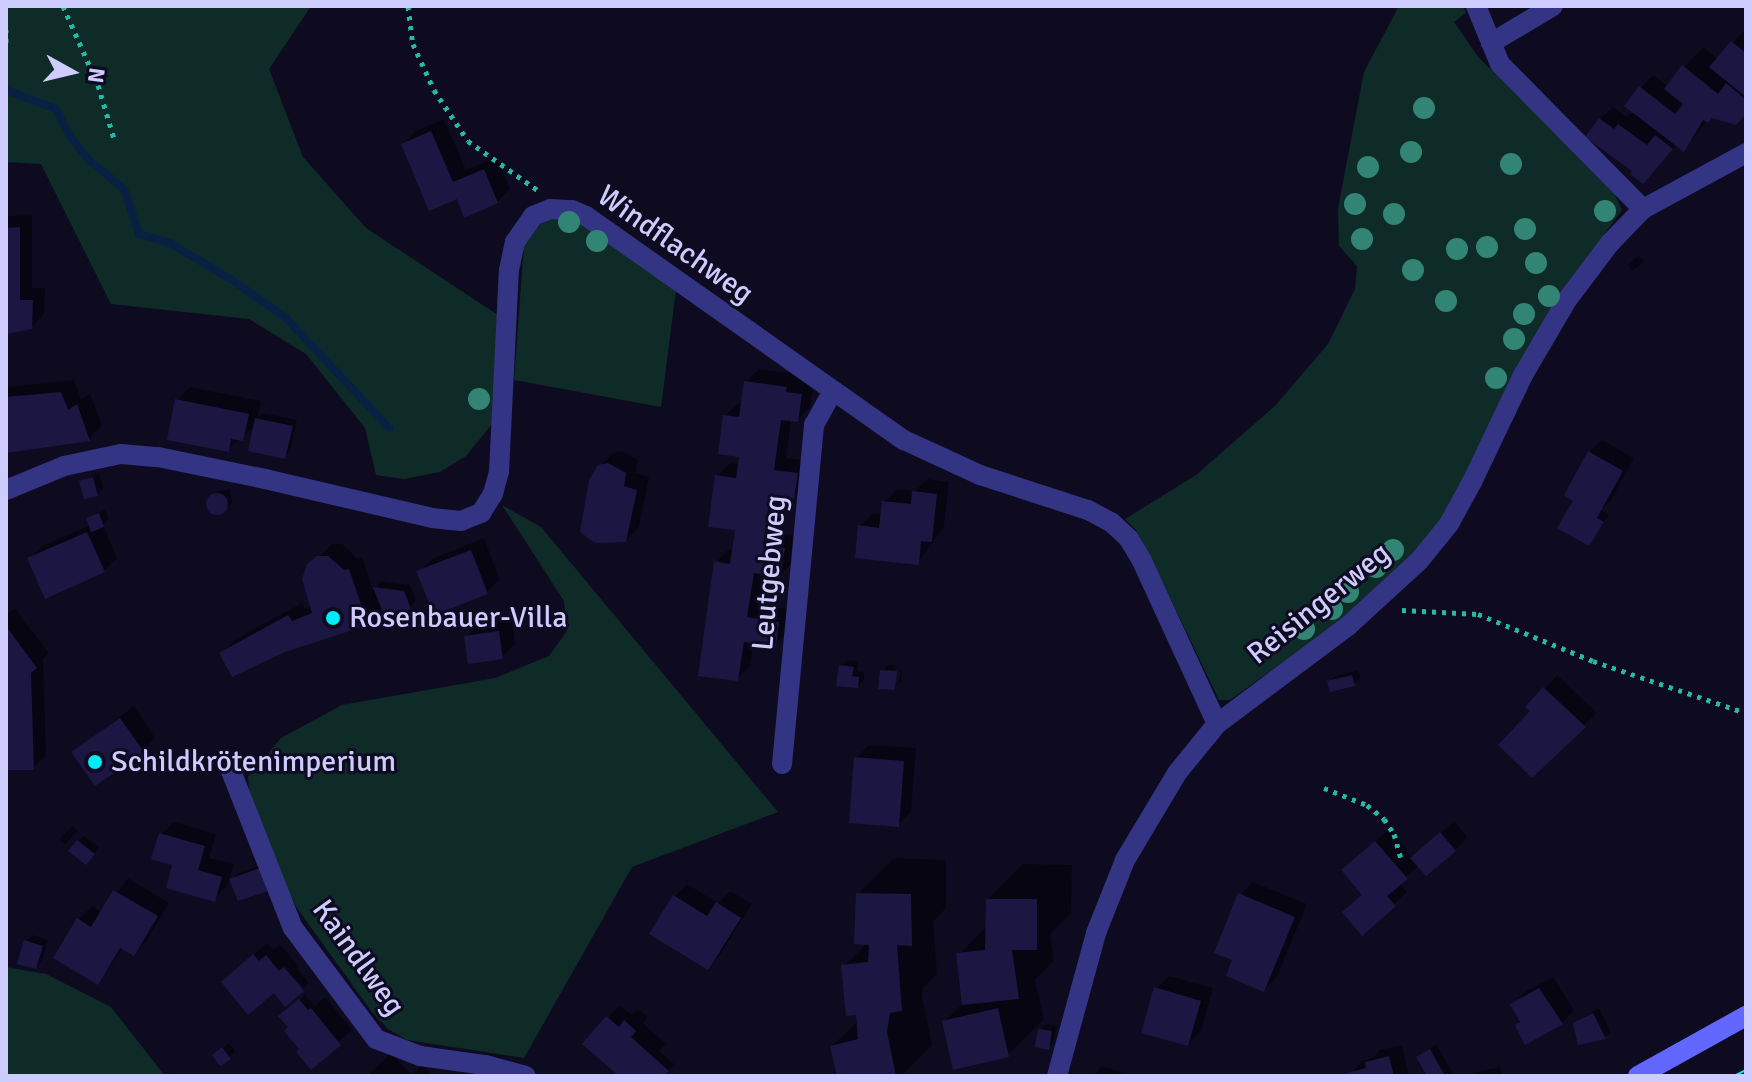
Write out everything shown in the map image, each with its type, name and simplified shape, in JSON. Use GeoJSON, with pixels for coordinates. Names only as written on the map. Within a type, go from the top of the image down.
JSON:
{"type":"FeatureCollection","features":[{"type":"Feature","properties":{"kind":"main road"},"geometry":{"type":"LineString","coordinates":[[1638,1076],[1746,1016]]}},
{"type":"Feature","properties":{"kind":"street"},"geometry":{"type":"LineString","coordinates":[[1476,6],[1500,64],[1643,209]]}},
{"type":"Feature","properties":{"kind":"street"},"geometry":{"type":"LineString","coordinates":[[1491,43],[1553,6]]}},
{"type":"Feature","properties":{"kind":"street","name":"Reisingerweg"},"geometry":{"type":"LineString","coordinates":[[1057,1076],[1096,933],[1125,860],[1177,773],[1217,724],[1348,626],[1419,561],[1449,524],[1523,375],[1567,300],[1610,243],[1643,209],[1746,153]]}},
{"type":"Feature","properties":{"kind":"street","name":"Windflachweg"},"geometry":{"type":"LineString","coordinates":[[6,490],[64,466],[121,454],[158,457],[432,518],[461,521],[481,513],[493,494],[499,472],[509,270],[515,242],[533,216],[550,209],[572,210],[586,216],[904,440],[944,460],[1088,510],[1111,522],[1129,539],[1142,561],[1217,724]]}},
{"type":"Feature","properties":{"kind":"street","name":"Leutgebweg"},"geometry":{"type":"LineString","coordinates":[[782,764],[814,425],[832,392]]}},
{"type":"Feature","properties":{"kind":"street","name":"Kaindlweg"},"geometry":{"type":"LineString","coordinates":[[231,771],[293,928],[376,1039],[420,1056],[485,1065],[526,1076]]}},
{"type":"Feature","properties":{"kind":"path"},"geometry":{"type":"LineString","coordinates":[[63,6],[98,85],[115,142]]}},
{"type":"Feature","properties":{"kind":"path"},"geometry":{"type":"LineString","coordinates":[[408,6],[413,44],[428,79],[468,141],[536,186],[550,209]]}},
{"type":"Feature","properties":{"kind":"path"},"geometry":{"type":"LineString","coordinates":[[6,29],[6,46]]}},
{"type":"Feature","properties":{"kind":"path"},"geometry":{"type":"LineString","coordinates":[[1397,610],[1478,614],[1593,661],[1746,713]]}},
{"type":"Feature","properties":{"kind":"path"},"geometry":{"type":"LineString","coordinates":[[1324,788],[1367,805],[1384,819],[1394,834],[1401,859]]}},
{"type":"Feature","properties":{"kind":"green space"},"geometry":{"type":"Polygon","coordinates":[[[6,6],[311,6],[269,69],[303,157],[366,228],[498,315],[492,424],[466,456],[440,472],[404,479],[376,475],[365,428],[306,354],[249,319],[111,304],[41,164],[6,162],[6,6]]]}},
{"type":"Feature","properties":{"kind":"green space"},"geometry":{"type":"Polygon","coordinates":[[[1399,6],[1463,6],[1466,13],[1454,22],[1479,58],[1610,184],[1622,210],[1588,256],[1461,488],[1429,537],[1356,610],[1230,700],[1219,700],[1153,562],[1136,530],[1125,519],[1196,475],[1275,406],[1328,344],[1355,289],[1357,266],[1339,246],[1338,208],[1364,72],[1399,6]]]}},
{"type":"Feature","properties":{"kind":"green space"},"geometry":{"type":"Polygon","coordinates":[[[547,219],[575,219],[676,290],[661,407],[514,380],[524,246],[534,229],[547,219]]]}},
{"type":"Feature","properties":{"kind":"green space"},"geometry":{"type":"Polygon","coordinates":[[[502,505],[541,527],[778,812],[632,867],[524,1058],[407,1040],[388,1029],[372,1012],[297,908],[283,882],[250,799],[248,777],[281,738],[342,705],[495,678],[549,656],[567,631],[564,601],[502,505]]]}},
{"type":"Feature","properties":{"kind":"green space"},"geometry":{"type":"Polygon","coordinates":[[[6,967],[46,974],[111,1007],[165,1076],[6,1076],[6,967]]]}},
{"type":"Feature","properties":{"kind":"building"},"geometry":{"type":"Polygon","coordinates":[[[1731,41],[1746,53],[1746,97],[1709,67],[1731,41]]]}},
{"type":"Feature","properties":{"kind":"building"},"geometry":{"type":"Polygon","coordinates":[[[1682,65],[1718,94],[1726,83],[1746,100],[1746,114],[1736,125],[1712,118],[1708,123],[1703,120],[1684,152],[1624,106],[1639,86],[1675,114],[1683,104],[1664,89],[1682,65]]]}},
{"type":"Feature","properties":{"kind":"building"},"geometry":{"type":"Polygon","coordinates":[[[1599,118],[1614,129],[1618,124],[1647,145],[1655,135],[1673,149],[1643,184],[1630,174],[1632,171],[1585,137],[1599,118]]]}},
{"type":"Feature","properties":{"kind":"building"},"geometry":{"type":"Polygon","coordinates":[[[431,131],[453,182],[484,169],[498,203],[464,218],[457,199],[429,211],[401,144],[431,131]]]}},
{"type":"Feature","properties":{"kind":"building"},"geometry":{"type":"Polygon","coordinates":[[[20,227],[20,300],[33,300],[32,329],[6,334],[6,228],[20,227]]]}},
{"type":"Feature","properties":{"kind":"building"},"geometry":{"type":"Polygon","coordinates":[[[744,381],[787,387],[786,392],[802,394],[798,422],[781,420],[774,470],[798,473],[794,499],[770,496],[763,545],[785,548],[780,577],[754,573],[747,617],[779,622],[776,647],[744,642],[738,681],[698,676],[714,561],[730,564],[735,530],[708,527],[715,475],[736,478],[739,457],[718,454],[723,415],[739,417],[744,381]]]}},
{"type":"Feature","properties":{"kind":"building"},"geometry":{"type":"Polygon","coordinates":[[[61,392],[68,410],[77,404],[90,441],[6,453],[6,397],[61,392]]]}},
{"type":"Feature","properties":{"kind":"building"},"geometry":{"type":"Polygon","coordinates":[[[175,399],[249,414],[243,441],[231,439],[229,452],[167,440],[175,399]]]}},
{"type":"Feature","properties":{"kind":"building"},"geometry":{"type":"Polygon","coordinates":[[[255,418],[293,426],[285,459],[248,451],[255,418]]]}},
{"type":"Feature","properties":{"kind":"building"},"geometry":{"type":"Polygon","coordinates":[[[1588,451],[1623,471],[1597,518],[1604,522],[1589,546],[1557,528],[1573,501],[1564,495],[1588,451]]]}},
{"type":"Feature","properties":{"kind":"building"},"geometry":{"type":"Polygon","coordinates":[[[608,463],[626,473],[624,486],[637,490],[626,542],[595,543],[580,532],[589,480],[598,465],[608,463]]]}},
{"type":"Feature","properties":{"kind":"building"},"geometry":{"type":"Polygon","coordinates":[[[93,477],[98,496],[84,499],[79,481],[93,477]]]}},
{"type":"Feature","properties":{"kind":"building"},"geometry":{"type":"Polygon","coordinates":[[[912,491],[937,494],[932,542],[921,541],[919,565],[855,558],[858,525],[879,528],[882,501],[911,504],[912,491]]]}},
{"type":"Feature","properties":{"kind":"building"},"geometry":{"type":"Polygon","coordinates":[[[217,493],[225,496],[228,504],[225,512],[217,515],[209,512],[206,504],[209,496],[217,493]]]}},
{"type":"Feature","properties":{"kind":"building"},"geometry":{"type":"Polygon","coordinates":[[[99,513],[104,527],[91,532],[86,518],[99,513]]]}},
{"type":"Feature","properties":{"kind":"building"},"geometry":{"type":"Polygon","coordinates":[[[87,532],[105,572],[45,599],[27,558],[87,532]]]}},
{"type":"Feature","properties":{"kind":"building"},"geometry":{"type":"Polygon","coordinates":[[[471,550],[488,594],[434,615],[416,571],[471,550]]]}},
{"type":"Feature","properties":{"kind":"building","name":"Rosenbauer-Villa"},"geometry":{"type":"Polygon","coordinates":[[[317,556],[328,556],[344,570],[349,569],[368,625],[285,652],[232,677],[219,653],[288,615],[292,621],[312,613],[302,579],[307,564],[317,556]]]}},
{"type":"Feature","properties":{"kind":"building"},"geometry":{"type":"Polygon","coordinates":[[[373,587],[404,591],[411,609],[385,618],[373,587]]]}},
{"type":"Feature","properties":{"kind":"building"},"geometry":{"type":"Polygon","coordinates":[[[6,626],[37,668],[31,673],[34,770],[6,770],[6,626]]]}},
{"type":"Feature","properties":{"kind":"building"},"geometry":{"type":"Polygon","coordinates":[[[499,631],[503,659],[468,664],[464,636],[499,631]]]}},
{"type":"Feature","properties":{"kind":"building"},"geometry":{"type":"Polygon","coordinates":[[[839,665],[854,667],[852,676],[859,677],[858,688],[836,686],[839,665]]]}},
{"type":"Feature","properties":{"kind":"building"},"geometry":{"type":"Polygon","coordinates":[[[880,670],[897,671],[895,690],[878,689],[880,670]]]}},
{"type":"Feature","properties":{"kind":"building"},"geometry":{"type":"Polygon","coordinates":[[[1352,675],[1355,686],[1330,692],[1327,681],[1352,675]]]}},
{"type":"Feature","properties":{"kind":"building"},"geometry":{"type":"Polygon","coordinates":[[[1543,687],[1586,727],[1532,778],[1498,745],[1530,711],[1525,707],[1543,687]]]}},
{"type":"Feature","properties":{"kind":"building"},"geometry":{"type":"Polygon","coordinates":[[[120,718],[144,752],[95,786],[71,752],[120,718]]]}},
{"type":"Feature","properties":{"kind":"building"},"geometry":{"type":"Polygon","coordinates":[[[854,757],[904,761],[899,827],[849,823],[854,757]]]}},
{"type":"Feature","properties":{"kind":"building"},"geometry":{"type":"Polygon","coordinates":[[[1440,832],[1456,851],[1426,876],[1410,858],[1440,832]]]}},
{"type":"Feature","properties":{"kind":"building"},"geometry":{"type":"Polygon","coordinates":[[[159,833],[205,846],[198,870],[222,877],[215,902],[166,888],[172,865],[151,859],[159,833]]]}},
{"type":"Feature","properties":{"kind":"building"},"geometry":{"type":"Polygon","coordinates":[[[77,840],[95,854],[86,865],[68,851],[77,840]]]}},
{"type":"Feature","properties":{"kind":"building"},"geometry":{"type":"Polygon","coordinates":[[[1375,841],[1408,879],[1387,896],[1396,906],[1362,936],[1342,912],[1362,895],[1341,870],[1375,841]]]}},
{"type":"Feature","properties":{"kind":"building"},"geometry":{"type":"Polygon","coordinates":[[[260,868],[268,891],[238,901],[229,879],[260,868]]]}},
{"type":"Feature","properties":{"kind":"building"},"geometry":{"type":"Polygon","coordinates":[[[113,890],[158,916],[134,956],[120,948],[98,985],[53,958],[77,918],[91,927],[113,890]]]}},
{"type":"Feature","properties":{"kind":"building"},"geometry":{"type":"Polygon","coordinates":[[[856,893],[911,894],[912,946],[897,945],[902,1011],[890,1013],[887,1032],[896,1076],[837,1076],[830,1046],[858,1039],[856,1015],[846,1016],[841,965],[868,962],[869,945],[854,944],[856,893]]]}},
{"type":"Feature","properties":{"kind":"building"},"geometry":{"type":"Polygon","coordinates":[[[1238,893],[1295,917],[1264,992],[1226,976],[1232,960],[1214,953],[1238,893]]]}},
{"type":"Feature","properties":{"kind":"building"},"geometry":{"type":"Polygon","coordinates":[[[673,895],[707,916],[716,902],[741,918],[708,970],[649,934],[673,895]]]}},
{"type":"Feature","properties":{"kind":"building"},"geometry":{"type":"Polygon","coordinates":[[[986,899],[1037,899],[1037,950],[1012,950],[1019,999],[962,1005],[956,953],[985,950],[986,899]]]}},
{"type":"Feature","properties":{"kind":"building"},"geometry":{"type":"Polygon","coordinates":[[[24,940],[43,946],[36,969],[17,964],[24,940]]]}},
{"type":"Feature","properties":{"kind":"building"},"geometry":{"type":"Polygon","coordinates":[[[253,954],[259,961],[266,955],[279,971],[284,967],[304,991],[285,1007],[274,993],[248,1015],[221,982],[253,954]]]}},
{"type":"Feature","properties":{"kind":"building"},"geometry":{"type":"Polygon","coordinates":[[[1154,987],[1201,1001],[1188,1046],[1141,1033],[1154,987]]]}},
{"type":"Feature","properties":{"kind":"building"},"geometry":{"type":"Polygon","coordinates":[[[1539,988],[1563,1024],[1525,1045],[1515,1025],[1520,1022],[1510,1004],[1539,988]]]}},
{"type":"Feature","properties":{"kind":"building"},"geometry":{"type":"Polygon","coordinates":[[[299,999],[308,1010],[311,1008],[341,1045],[311,1070],[296,1052],[299,1049],[284,1031],[288,1027],[278,1016],[299,999]]]}},
{"type":"Feature","properties":{"kind":"building"},"geometry":{"type":"Polygon","coordinates":[[[998,1008],[1009,1057],[953,1070],[942,1021],[998,1008]]]}},
{"type":"Feature","properties":{"kind":"building"},"geometry":{"type":"Polygon","coordinates":[[[1593,1013],[1606,1039],[1578,1045],[1573,1023],[1593,1013]]]}},
{"type":"Feature","properties":{"kind":"building"},"geometry":{"type":"Polygon","coordinates":[[[606,1016],[619,1027],[624,1020],[636,1031],[631,1037],[669,1071],[665,1076],[619,1076],[582,1044],[606,1016]]]}},
{"type":"Feature","properties":{"kind":"building"},"geometry":{"type":"Polygon","coordinates":[[[1038,1029],[1052,1031],[1049,1050],[1035,1047],[1038,1029]]]}},
{"type":"Feature","properties":{"kind":"building"},"geometry":{"type":"Polygon","coordinates":[[[222,1047],[231,1059],[220,1066],[212,1055],[222,1047]]]}},
{"type":"Feature","properties":{"kind":"building"},"geometry":{"type":"Polygon","coordinates":[[[1430,1049],[1445,1076],[1427,1076],[1416,1057],[1430,1049]]]}},
{"type":"Feature","properties":{"kind":"building"},"geometry":{"type":"Polygon","coordinates":[[[1389,1056],[1394,1076],[1348,1076],[1347,1073],[1366,1068],[1365,1062],[1389,1056]]]}},
{"type":"Feature","properties":{"kind":"waterway"},"geometry":{"type":"LineString","coordinates":[[6,90],[56,109],[70,136],[89,160],[124,189],[139,234],[170,243],[232,280],[286,318],[389,428]]}},
{"type":"Feature","properties":{"kind":"tram line"},"geometry":{"type":"LineString","coordinates":[[1734,1076],[1746,1070]]}},
{"type":"Feature","properties":{"kind":"place","name":"Rosenbauer-Villa"},"geometry":{"type":"Point","coordinates":[333,618]}},
{"type":"Feature","properties":{"kind":"place","name":"Schildkrötenimperium"},"geometry":{"type":"Point","coordinates":[95,762]}}]}
